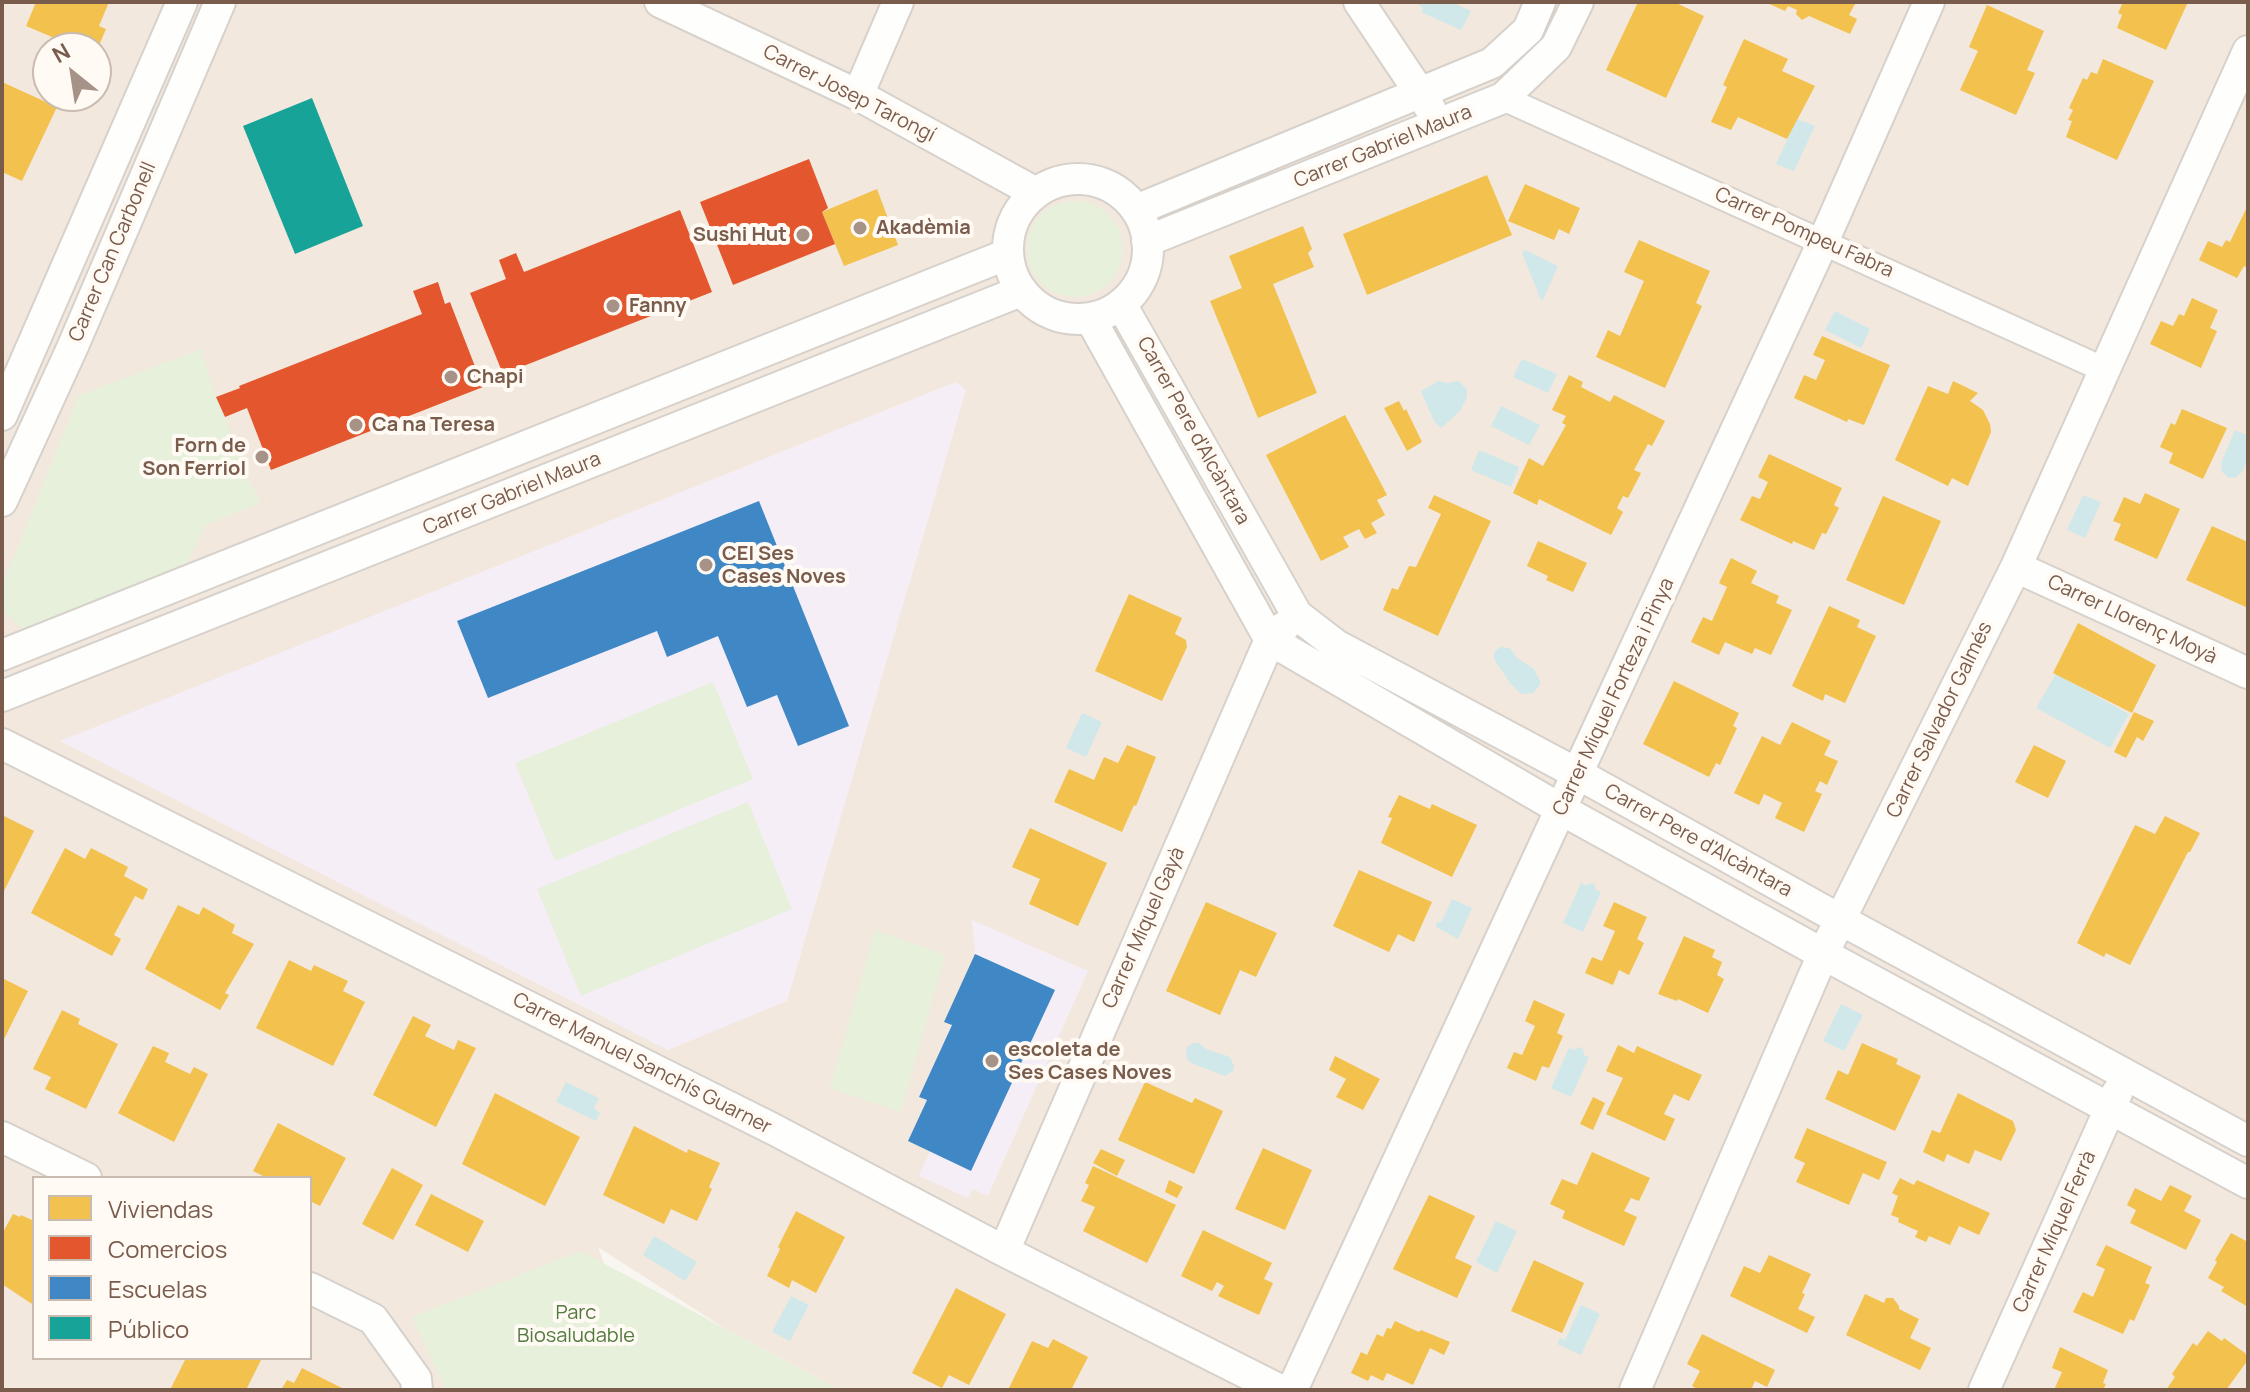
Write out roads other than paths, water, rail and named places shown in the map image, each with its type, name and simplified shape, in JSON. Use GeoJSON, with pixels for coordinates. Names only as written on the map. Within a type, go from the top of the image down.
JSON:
{"type":"FeatureCollection","features":[{"type":"Feature","properties":{"kind":"street"},"geometry":{"type":"LineString","coordinates":[[2,415],[182,2]]}},
{"type":"Feature","properties":{"kind":"street","name":"Carrer Can Carbonell"},"geometry":{"type":"LineString","coordinates":[[2,501],[73,346],[220,2]]}},
{"type":"Feature","properties":{"kind":"street","name":"Carrer Josep Tarongí"},"geometry":{"type":"LineString","coordinates":[[660,2],[858,95],[1036,193]]}},
{"type":"Feature","properties":{"kind":"street"},"geometry":{"type":"LineString","coordinates":[[858,95],[898,2]]}},
{"type":"Feature","properties":{"kind":"street"},"geometry":{"type":"LineString","coordinates":[[1359,2],[1439,124]]}},
{"type":"Feature","properties":{"kind":"street","name":"Carrer Gabriel Maura"},"geometry":{"type":"LineString","coordinates":[[1136,210],[1492,63],[1528,30],[1540,2]]}},
{"type":"Feature","properties":{"kind":"street","name":"Carrer Gabriel Maura"},"geometry":{"type":"LineString","coordinates":[[1147,241],[1503,98],[1556,47],[1578,2]]}},
{"type":"Feature","properties":{"kind":"street","name":"Carrer Miquel Forteza i Pinya"},"geometry":{"type":"LineString","coordinates":[[1292,1390],[1823,242],[1929,2]]}},
{"type":"Feature","properties":{"kind":"street","name":"Carrer Salvador Galmés"},"geometry":{"type":"LineString","coordinates":[[1635,1390],[1823,954],[2016,567],[2248,51]]}},
{"type":"Feature","properties":{"kind":"street","name":"Carrer Pompeu Fabra"},"geometry":{"type":"LineString","coordinates":[[1503,98],[2105,370]]}},
{"type":"Feature","properties":{"kind":"street"},"geometry":{"type":"LineString","coordinates":[[1076,179],[1096,181],[1126,198],[1136,210],[1144,225],[1147,261],[1140,281],[1129,297],[1113,310],[1090,318],[1067,319],[1032,303],[1021,291],[1012,274],[1008,254],[1010,231],[1020,210],[1036,193],[1055,183],[1076,179]]}},
{"type":"Feature","properties":{"kind":"street","name":"Carrer Gabriel Maura"},"geometry":{"type":"LineString","coordinates":[[2,655],[1008,254]]}},
{"type":"Feature","properties":{"kind":"street","name":"Carrer Gabriel Maura"},"geometry":{"type":"LineString","coordinates":[[2,696],[1021,291]]}},
{"type":"Feature","properties":{"kind":"street","name":"Carrer Pere d'Alcàntara"},"geometry":{"type":"LineString","coordinates":[[1121,304],[1297,615],[1336,645],[2248,1141]]}},
{"type":"Feature","properties":{"kind":"street"},"geometry":{"type":"LineString","coordinates":[[1090,318],[1270,640],[1562,810],[2248,1183]]}},
{"type":"Feature","properties":{"kind":"street","name":"Carrer Llorenç Moyà"},"geometry":{"type":"LineString","coordinates":[[2016,567],[2248,673]]}},
{"type":"Feature","properties":{"kind":"street","name":"Carrer Miquel Gayà"},"geometry":{"type":"LineString","coordinates":[[1004,1251],[1270,640],[1297,615]]}},
{"type":"Feature","properties":{"kind":"street","name":"Carrer Manuel Sanchís Guarner"},"geometry":{"type":"LineString","coordinates":[[2,744],[759,1122],[1004,1251],[1280,1390]]}},
{"type":"Feature","properties":{"kind":"street","name":"Carrer Miquel Ferrà"},"geometry":{"type":"LineString","coordinates":[[1984,1390],[2125,1075]]}},
{"type":"Feature","properties":{"kind":"street"},"geometry":{"type":"LineString","coordinates":[[2,1137],[82,1176]]}},
{"type":"Feature","properties":{"kind":"street"},"geometry":{"type":"LineString","coordinates":[[312,1289],[373,1319],[416,1379],[417,1390]]}},
{"type":"Feature","properties":{"kind":"water"},"geometry":{"type":"Polygon","coordinates":[[[1451,2],[1471,11],[1461,30],[1421,12],[1423,9],[1418,3],[1451,2]]]}},
{"type":"Feature","properties":{"kind":"water"},"geometry":{"type":"Polygon","coordinates":[[[1797,119],[1815,126],[1794,171],[1776,164],[1797,119]]]}},
{"type":"Feature","properties":{"kind":"water"},"geometry":{"type":"Polygon","coordinates":[[[1525,250],[1558,266],[1543,300],[1522,253],[1525,250]]]}},
{"type":"Feature","properties":{"kind":"water"},"geometry":{"type":"Polygon","coordinates":[[[1835,311],[1870,329],[1861,348],[1825,330],[1835,311]]]}},
{"type":"Feature","properties":{"kind":"water"},"geometry":{"type":"Polygon","coordinates":[[[1522,359],[1557,374],[1548,393],[1513,377],[1522,359]]]}},
{"type":"Feature","properties":{"kind":"water"},"geometry":{"type":"Polygon","coordinates":[[[1439,381],[1457,381],[1467,390],[1460,411],[1441,428],[1434,421],[1421,391],[1439,381]]]}},
{"type":"Feature","properties":{"kind":"water"},"geometry":{"type":"Polygon","coordinates":[[[1501,406],[1540,425],[1529,445],[1491,426],[1501,406]]]}},
{"type":"Feature","properties":{"kind":"water"},"geometry":{"type":"Polygon","coordinates":[[[2235,430],[2248,436],[2248,458],[2242,472],[2229,478],[2222,472],[2221,463],[2235,430]]]}},
{"type":"Feature","properties":{"kind":"water"},"geometry":{"type":"Polygon","coordinates":[[[1479,450],[1519,467],[1511,487],[1471,470],[1479,450]]]}},
{"type":"Feature","properties":{"kind":"water"},"geometry":{"type":"Polygon","coordinates":[[[2083,495],[2101,502],[2085,538],[2067,530],[2083,495]]]}},
{"type":"Feature","properties":{"kind":"water"},"geometry":{"type":"Polygon","coordinates":[[[1500,647],[1510,648],[1517,658],[1534,669],[1540,685],[1533,693],[1521,694],[1510,683],[1494,659],[1494,652],[1500,647]]]}},
{"type":"Feature","properties":{"kind":"water"},"geometry":{"type":"Polygon","coordinates":[[[2056,674],[2129,714],[2110,748],[2036,708],[2056,674]]]}},
{"type":"Feature","properties":{"kind":"water"},"geometry":{"type":"Polygon","coordinates":[[[1082,713],[1102,722],[1086,757],[1066,748],[1082,713]]]}},
{"type":"Feature","properties":{"kind":"water"},"geometry":{"type":"Polygon","coordinates":[[[1581,883],[1594,883],[1596,890],[1601,892],[1583,932],[1563,923],[1581,883]]]}},
{"type":"Feature","properties":{"kind":"water"},"geometry":{"type":"Polygon","coordinates":[[[1452,899],[1472,908],[1458,939],[1436,927],[1452,899]]]}},
{"type":"Feature","properties":{"kind":"water"},"geometry":{"type":"Polygon","coordinates":[[[1841,1004],[1863,1015],[1844,1051],[1823,1041],[1841,1004]]]}},
{"type":"Feature","properties":{"kind":"water"},"geometry":{"type":"Polygon","coordinates":[[[1193,1043],[1230,1057],[1233,1071],[1225,1076],[1191,1063],[1187,1059],[1186,1048],[1193,1043]]]}},
{"type":"Feature","properties":{"kind":"water"},"geometry":{"type":"Polygon","coordinates":[[[1578,1047],[1589,1057],[1571,1097],[1551,1088],[1569,1048],[1574,1050],[1578,1047]]]}},
{"type":"Feature","properties":{"kind":"water"},"geometry":{"type":"Polygon","coordinates":[[[566,1082],[599,1098],[594,1108],[600,1113],[596,1121],[556,1102],[566,1082]]]}},
{"type":"Feature","properties":{"kind":"water"},"geometry":{"type":"Polygon","coordinates":[[[1496,1221],[1517,1231],[1497,1273],[1476,1262],[1496,1221]]]}},
{"type":"Feature","properties":{"kind":"water"},"geometry":{"type":"Polygon","coordinates":[[[654,1236],[697,1262],[685,1281],[643,1255],[654,1236]]]}},
{"type":"Feature","properties":{"kind":"water"},"geometry":{"type":"Polygon","coordinates":[[[791,1296],[809,1305],[790,1341],[772,1332],[791,1296]]]}},
{"type":"Feature","properties":{"kind":"water"},"geometry":{"type":"Polygon","coordinates":[[[1581,1305],[1600,1314],[1581,1355],[1557,1344],[1560,1338],[1565,1340],[1581,1305]]]}},
{"type":"Feature","properties":{"kind":"place","name":"Akadèmia"},"geometry":{"type":"Point","coordinates":[860,228]}},
{"type":"Feature","properties":{"kind":"place","name":"Sushi Hut"},"geometry":{"type":"Point","coordinates":[803,235]}},
{"type":"Feature","properties":{"kind":"place","name":"Fanny"},"geometry":{"type":"Point","coordinates":[613,306]}},
{"type":"Feature","properties":{"kind":"place","name":"Chapi"},"geometry":{"type":"Point","coordinates":[451,377]}},
{"type":"Feature","properties":{"kind":"place","name":"Ca na Teresa"},"geometry":{"type":"Point","coordinates":[356,425]}},
{"type":"Feature","properties":{"kind":"place","name":"Forn de Son Ferriol"},"geometry":{"type":"Point","coordinates":[262,457]}},
{"type":"Feature","properties":{"kind":"place","name":"CEI Ses Cases Noves"},"geometry":{"type":"Point","coordinates":[706,565]}},
{"type":"Feature","properties":{"kind":"place","name":"escoleta de Ses Cases Noves"},"geometry":{"type":"Point","coordinates":[992,1061]}},
{"type":"Feature","properties":{"kind":"park label","name":"Parc Biosaludable"},"geometry":{"type":"Point","coordinates":[576,1324]}}]}
